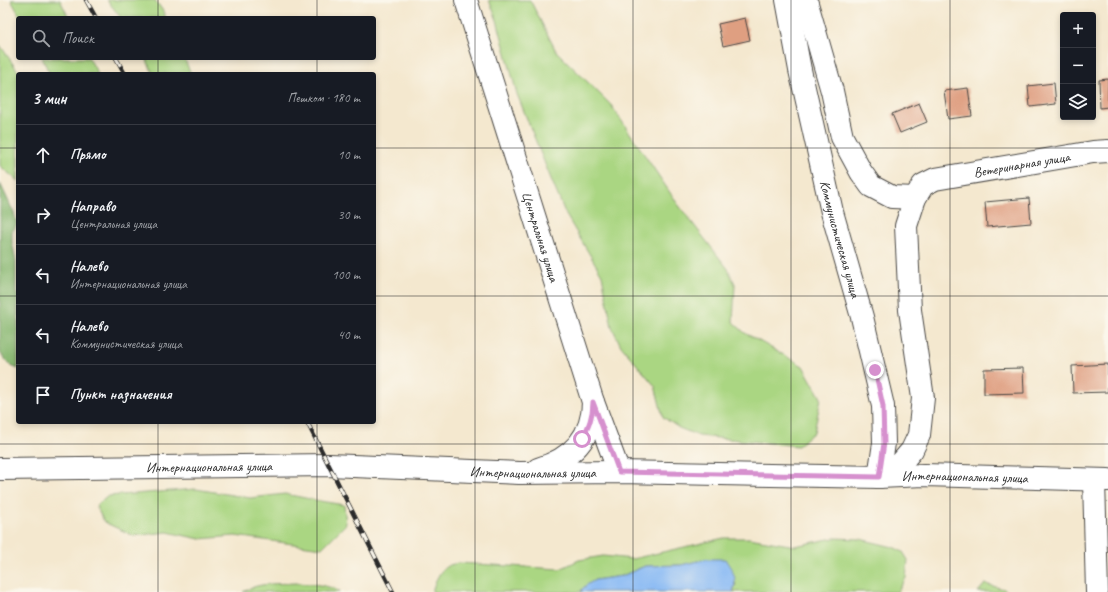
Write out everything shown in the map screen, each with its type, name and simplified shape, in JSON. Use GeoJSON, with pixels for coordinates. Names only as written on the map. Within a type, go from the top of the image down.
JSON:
{"type":"FeatureCollection","features":[{"type":"Feature","properties":{"kind":"street","name":"Центральная улица"},"geometry":{"type":"LineString","coordinates":[[466,0],[593,402],[619,472]]}},
{"type":"Feature","properties":{"kind":"street","name":"Коммунистическая улица"},"geometry":{"type":"LineString","coordinates":[[787,0],[800,70],[832,212],[862,318],[883,406],[884,443],[879,477]]}},
{"type":"Feature","properties":{"kind":"street"},"geometry":{"type":"LineString","coordinates":[[806,0],[832,91],[842,137],[861,172],[871,186],[892,197],[915,198],[906,226],[910,310],[923,398],[921,423],[919,435],[912,450],[901,463],[879,477]]}},
{"type":"Feature","properties":{"kind":"street","name":"Ветеринарная улица"},"geometry":{"type":"LineString","coordinates":[[915,198],[923,185],[936,179],[1094,152],[1108,151]]}},
{"type":"Feature","properties":{"kind":"street"},"geometry":{"type":"LineString","coordinates":[[519,473],[551,465],[577,447],[589,427],[593,413],[593,402]]}},
{"type":"Feature","properties":{"kind":"street","name":"Интернациональная улица"},"geometry":{"type":"LineString","coordinates":[[0,470],[335,465],[519,473],[619,472],[879,477],[924,475],[1101,480]]}},
{"type":"Feature","properties":{"kind":"street"},"geometry":{"type":"LineString","coordinates":[[1097,592],[1101,480]]}},
{"type":"Feature","properties":{"kind":"green space"},"geometry":{"type":"Polygon","coordinates":[[[11,0],[60,0],[68,16],[20,16],[11,0]]]}},
{"type":"Feature","properties":{"kind":"green space"},"geometry":{"type":"Polygon","coordinates":[[[107,0],[155,0],[165,16],[119,16],[107,0]]]}},
{"type":"Feature","properties":{"kind":"green space"},"geometry":{"type":"Polygon","coordinates":[[[489,0],[530,0],[556,51],[611,105],[677,203],[728,269],[735,284],[733,322],[745,333],[803,366],[821,398],[814,432],[798,446],[699,436],[679,428],[663,417],[655,386],[621,346],[612,327],[602,275],[566,215],[551,179],[517,94],[497,20],[489,0]]]}},
{"type":"Feature","properties":{"kind":"green space"},"geometry":{"type":"Polygon","coordinates":[[[0,45],[19,72],[16,72],[16,179],[0,166],[0,45]]]}},
{"type":"Feature","properties":{"kind":"green space"},"geometry":{"type":"Polygon","coordinates":[[[43,60],[90,60],[97,72],[49,72],[43,60]]]}},
{"type":"Feature","properties":{"kind":"green space"},"geometry":{"type":"Polygon","coordinates":[[[147,60],[185,60],[190,72],[152,72],[147,60]]]}},
{"type":"Feature","properties":{"kind":"green space"},"geometry":{"type":"Polygon","coordinates":[[[0,183],[16,220],[16,226],[12,232],[12,242],[16,261],[16,368],[11,366],[0,353],[0,183]]]}},
{"type":"Feature","properties":{"kind":"green space"},"geometry":{"type":"Polygon","coordinates":[[[196,489],[250,498],[285,494],[344,505],[346,524],[322,548],[235,536],[200,539],[167,532],[134,536],[104,522],[96,506],[108,496],[196,489]]]}},
{"type":"Feature","properties":{"kind":"green space"},"geometry":{"type":"Polygon","coordinates":[[[724,538],[749,538],[795,546],[834,538],[860,539],[893,547],[903,552],[908,560],[906,578],[897,592],[733,592],[736,584],[706,559],[681,565],[645,566],[622,576],[595,580],[582,589],[581,592],[432,592],[440,573],[449,565],[459,563],[560,569],[579,560],[603,556],[632,559],[724,538]]]}},
{"type":"Feature","properties":{"kind":"green space"},"geometry":{"type":"Polygon","coordinates":[[[296,583],[330,587],[340,592],[243,592],[262,585],[296,583]]]}},
{"type":"Feature","properties":{"kind":"green space"},"geometry":{"type":"Polygon","coordinates":[[[985,584],[1004,589],[1008,592],[978,592],[985,584]]]}},
{"type":"Feature","properties":{"kind":"water"},"geometry":{"type":"Polygon","coordinates":[[[706,559],[725,559],[735,578],[733,592],[581,592],[582,589],[595,580],[622,576],[645,566],[681,565],[706,559]]]}},
{"type":"Feature","properties":{"kind":"building"},"geometry":{"type":"Polygon","coordinates":[[[745,18],[750,40],[723,46],[718,24],[745,18]]]}},
{"type":"Feature","properties":{"kind":"building"},"geometry":{"type":"Polygon","coordinates":[[[1108,79],[1108,107],[1100,108],[1099,80],[1108,79]]]}},
{"type":"Feature","properties":{"kind":"building"},"geometry":{"type":"Polygon","coordinates":[[[1054,83],[1056,104],[1030,107],[1028,86],[1054,83]]]}},
{"type":"Feature","properties":{"kind":"building"},"geometry":{"type":"Polygon","coordinates":[[[968,88],[972,116],[948,119],[944,91],[968,88]]]}},
{"type":"Feature","properties":{"kind":"building"},"geometry":{"type":"Polygon","coordinates":[[[919,103],[927,122],[900,133],[892,114],[919,103]]]}},
{"type":"Feature","properties":{"kind":"building"},"geometry":{"type":"Polygon","coordinates":[[[1029,198],[1031,223],[987,227],[985,202],[1029,198]]]}},
{"type":"Feature","properties":{"kind":"building"},"geometry":{"type":"Polygon","coordinates":[[[1108,364],[1108,392],[1073,393],[1072,366],[1108,364]]]}},
{"type":"Feature","properties":{"kind":"building"},"geometry":{"type":"Polygon","coordinates":[[[1023,368],[1024,393],[984,394],[984,369],[1023,368]]]}},
{"type":"Feature","properties":{"kind":"railway"},"geometry":{"type":"LineString","coordinates":[[86,0],[95,16]]}},
{"type":"Feature","properties":{"kind":"railway"},"geometry":{"type":"LineString","coordinates":[[117,60],[124,72]]}},
{"type":"Feature","properties":{"kind":"railway"},"geometry":{"type":"LineString","coordinates":[[308,424],[393,592]]}},
{"type":"Feature","properties":{"kind":"route"},"geometry":{"type":"LineString","coordinates":[[582,439],[589,427],[593,413],[593,402],[619,472],[879,477],[884,443],[883,406],[875,370]]}}]}
